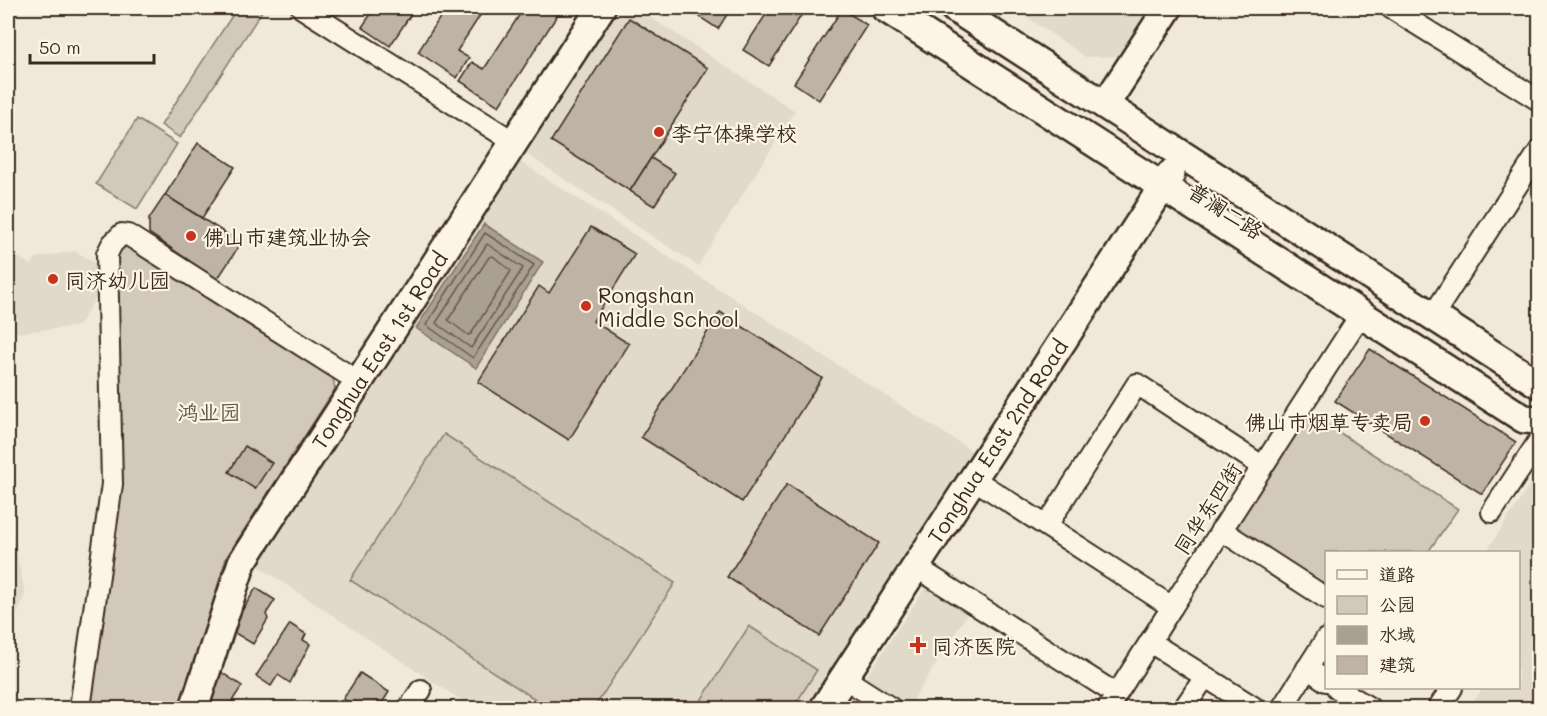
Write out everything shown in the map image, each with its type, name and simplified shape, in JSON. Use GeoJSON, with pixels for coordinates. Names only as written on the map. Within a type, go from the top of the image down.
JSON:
{"type":"FeatureCollection","features":[{"type":"Feature","properties":{"kind":"main road","name":"Tonghua East 1st Road"},"geometry":{"type":"LineString","coordinates":[[194,708],[242,562],[601,8]]}},
{"type":"Feature","properties":{"kind":"main road"},"geometry":{"type":"LineString","coordinates":[[885,8],[1167,180],[1361,314],[1524,419],[1539,420]]}},
{"type":"Feature","properties":{"kind":"main road","name":"普澜二路"},"geometry":{"type":"LineString","coordinates":[[912,8],[1167,180],[1539,412]]}},
{"type":"Feature","properties":{"kind":"main road"},"geometry":{"type":"LineString","coordinates":[[954,8],[1108,100]]}},
{"type":"Feature","properties":{"kind":"main road"},"geometry":{"type":"LineString","coordinates":[[975,8],[1108,100],[1436,312],[1539,385]]}},
{"type":"Feature","properties":{"kind":"main road"},"geometry":{"type":"LineString","coordinates":[[1108,100],[1168,8]]}},
{"type":"Feature","properties":{"kind":"main road","name":"Tonghua East 2nd Road"},"geometry":{"type":"LineString","coordinates":[[824,708],[1167,180]]}},
{"type":"Feature","properties":{"kind":"main road"},"geometry":{"type":"LineString","coordinates":[[1436,312],[1539,371]]}},
{"type":"Feature","properties":{"kind":"street"},"geometry":{"type":"LineString","coordinates":[[302,8],[514,142]]}},
{"type":"Feature","properties":{"kind":"street"},"geometry":{"type":"LineString","coordinates":[[1391,8],[1539,101]]}},
{"type":"Feature","properties":{"kind":"street"},"geometry":{"type":"LineString","coordinates":[[1436,312],[1539,150]]}},
{"type":"Feature","properties":{"kind":"street"},"geometry":{"type":"LineString","coordinates":[[80,708],[112,484],[107,254],[117,237],[122,234],[128,235],[359,382]]}},
{"type":"Feature","properties":{"kind":"street","name":"同华东四街"},"geometry":{"type":"LineString","coordinates":[[1112,701],[1361,314]]}},
{"type":"Feature","properties":{"kind":"street"},"geometry":{"type":"LineString","coordinates":[[1047,525],[1137,384],[1262,466]]}},
{"type":"Feature","properties":{"kind":"street"},"geometry":{"type":"LineString","coordinates":[[1492,512],[1539,439]]}},
{"type":"Feature","properties":{"kind":"street"},"geometry":{"type":"LineString","coordinates":[[972,478],[1172,607]]}},
{"type":"Feature","properties":{"kind":"street"},"geometry":{"type":"LineString","coordinates":[[1221,530],[1325,597]]}},
{"type":"Feature","properties":{"kind":"street"},"geometry":{"type":"LineString","coordinates":[[915,567],[1112,701]]}},
{"type":"Feature","properties":{"kind":"street"},"geometry":{"type":"LineString","coordinates":[[1282,708],[1325,641]]}},
{"type":"Feature","properties":{"kind":"street"},"geometry":{"type":"LineString","coordinates":[[1150,642],[1255,708]]}},
{"type":"Feature","properties":{"kind":"street"},"geometry":{"type":"LineString","coordinates":[[1307,668],[1325,680]]}},
{"type":"Feature","properties":{"kind":"street"},"geometry":{"type":"LineString","coordinates":[[1184,708],[1205,677]]}},
{"type":"Feature","properties":{"kind":"street"},"geometry":{"type":"LineString","coordinates":[[844,678],[891,708]]}},
{"type":"Feature","properties":{"kind":"street"},"geometry":{"type":"LineString","coordinates":[[1340,689],[1370,708]]}},
{"type":"Feature","properties":{"kind":"street"},"geometry":{"type":"LineString","coordinates":[[1438,708],[1451,689]]}},
{"type":"Feature","properties":{"kind":"street"},"geometry":{"type":"LineString","coordinates":[[409,708],[421,690]]}},
{"type":"Feature","properties":{"kind":"shaded area","name":"李宁体操学校"},"geometry":{"type":"Polygon","coordinates":[[[617,8],[636,8],[795,111],[698,266],[523,152],[617,8]]]}},
{"type":"Feature","properties":{"kind":"shaded area"},"geometry":{"type":"Polygon","coordinates":[[[1013,8],[1150,8],[1118,56],[1086,57],[1013,8]]]}},
{"type":"Feature","properties":{"kind":"shaded area","name":"Rongshan Middle School"},"geometry":{"type":"Polygon","coordinates":[[[519,161],[972,451],[805,708],[473,708],[258,566],[519,161]]]}},
{"type":"Feature","properties":{"kind":"shaded area","name":"同济幼儿园"},"geometry":{"type":"Polygon","coordinates":[[[8,251],[31,265],[36,258],[75,251],[97,264],[99,293],[78,326],[8,334],[8,251]]]}},
{"type":"Feature","properties":{"kind":"shaded area"},"geometry":{"type":"Polygon","coordinates":[[[8,390],[13,390],[11,524],[25,594],[8,638],[8,390]]]}},
{"type":"Feature","properties":{"kind":"shaded area"},"geometry":{"type":"Polygon","coordinates":[[[1539,471],[1539,708],[1469,708],[1482,689],[1520,689],[1520,551],[1487,551],[1539,471]]]}},
{"type":"Feature","properties":{"kind":"shaded area","name":"同济医院"},"geometry":{"type":"Polygon","coordinates":[[[929,582],[971,608],[908,708],[904,708],[863,682],[929,582]]]}},
{"type":"Feature","properties":{"kind":"green space"},"geometry":{"type":"Polygon","coordinates":[[[237,8],[264,8],[180,138],[161,125],[237,8]]]}},
{"type":"Feature","properties":{"kind":"green space"},"geometry":{"type":"Polygon","coordinates":[[[137,119],[177,144],[137,209],[96,184],[137,119]]]}},
{"type":"Feature","properties":{"kind":"green space","name":"鸿业园"},"geometry":{"type":"Polygon","coordinates":[[[125,246],[333,378],[335,389],[226,558],[181,708],[88,708],[118,485],[111,286],[118,248],[125,246]]]}},
{"type":"Feature","properties":{"kind":"green space"},"geometry":{"type":"Polygon","coordinates":[[[1306,411],[1458,509],[1429,551],[1325,551],[1325,589],[1233,528],[1306,411]]]}},
{"type":"Feature","properties":{"kind":"green space"},"geometry":{"type":"Polygon","coordinates":[[[444,434],[675,583],[594,708],[549,708],[350,580],[444,434]]]}},
{"type":"Feature","properties":{"kind":"green space"},"geometry":{"type":"Polygon","coordinates":[[[749,626],[817,670],[793,708],[696,708],[749,626]]]}},
{"type":"Feature","properties":{"kind":"water"},"geometry":{"type":"Polygon","coordinates":[[[484,224],[543,262],[476,368],[416,328],[484,224]]]}},
{"type":"Feature","properties":{"kind":"building"},"geometry":{"type":"Polygon","coordinates":[[[328,8],[343,8],[338,14],[328,8]]]}},
{"type":"Feature","properties":{"kind":"building"},"geometry":{"type":"Polygon","coordinates":[[[375,8],[415,8],[390,46],[362,27],[375,8]]]}},
{"type":"Feature","properties":{"kind":"building"},"geometry":{"type":"Polygon","coordinates":[[[446,8],[485,8],[457,51],[469,58],[457,78],[418,52],[446,8]]]}},
{"type":"Feature","properties":{"kind":"building"},"geometry":{"type":"Polygon","coordinates":[[[524,8],[562,8],[499,106],[460,81],[472,62],[484,69],[524,8]]]}},
{"type":"Feature","properties":{"kind":"building"},"geometry":{"type":"Polygon","coordinates":[[[696,8],[731,8],[718,29],[692,12],[696,8]]]}},
{"type":"Feature","properties":{"kind":"building"},"geometry":{"type":"Polygon","coordinates":[[[770,8],[806,8],[769,66],[743,50],[770,8]]]}},
{"type":"Feature","properties":{"kind":"building"},"geometry":{"type":"Polygon","coordinates":[[[842,9],[867,25],[819,100],[794,83],[842,9]]]}},
{"type":"Feature","properties":{"kind":"building"},"geometry":{"type":"Polygon","coordinates":[[[629,18],[708,68],[630,191],[551,141],[629,18]]]}},
{"type":"Feature","properties":{"kind":"building"},"geometry":{"type":"Polygon","coordinates":[[[198,143],[235,167],[202,218],[165,195],[198,143]]]}},
{"type":"Feature","properties":{"kind":"building"},"geometry":{"type":"Polygon","coordinates":[[[651,158],[675,173],[654,206],[630,191],[651,158]]]}},
{"type":"Feature","properties":{"kind":"building","name":"佛山市建筑业协会"},"geometry":{"type":"Polygon","coordinates":[[[165,195],[241,243],[217,280],[149,233],[149,219],[165,195]]]}},
{"type":"Feature","properties":{"kind":"building"},"geometry":{"type":"Polygon","coordinates":[[[591,227],[635,254],[593,321],[629,344],[569,440],[478,382],[539,286],[549,293],[591,227]]]}},
{"type":"Feature","properties":{"kind":"building"},"geometry":{"type":"Polygon","coordinates":[[[720,312],[822,378],[742,502],[641,437],[720,312]]]}},
{"type":"Feature","properties":{"kind":"building","name":"佛山市烟草专卖局"},"geometry":{"type":"Polygon","coordinates":[[[1370,349],[1516,442],[1482,494],[1335,401],[1370,349]]]}},
{"type":"Feature","properties":{"kind":"building"},"geometry":{"type":"Polygon","coordinates":[[[245,446],[272,463],[255,489],[229,472],[245,446]]]}},
{"type":"Feature","properties":{"kind":"building"},"geometry":{"type":"Polygon","coordinates":[[[787,484],[879,543],[819,636],[727,577],[787,484]]]}},
{"type":"Feature","properties":{"kind":"building"},"geometry":{"type":"Polygon","coordinates":[[[256,588],[275,600],[266,614],[268,619],[253,644],[230,630],[256,588]]]}},
{"type":"Feature","properties":{"kind":"building"},"geometry":{"type":"Polygon","coordinates":[[[290,624],[306,634],[303,640],[310,644],[290,683],[278,675],[271,686],[256,676],[290,624]]]}},
{"type":"Feature","properties":{"kind":"building"},"geometry":{"type":"Polygon","coordinates":[[[215,668],[242,686],[232,701],[242,708],[201,708],[215,668]]]}},
{"type":"Feature","properties":{"kind":"building"},"geometry":{"type":"Polygon","coordinates":[[[360,673],[389,692],[379,708],[357,708],[343,699],[360,673]]]}},
{"type":"Feature","properties":{"kind":"place","name":"李宁体操学校"},"geometry":{"type":"Point","coordinates":[659,132]}},
{"type":"Feature","properties":{"kind":"place","name":"佛山市建筑业协会"},"geometry":{"type":"Point","coordinates":[191,236]}},
{"type":"Feature","properties":{"kind":"place","name":"同济幼儿园"},"geometry":{"type":"Point","coordinates":[53,279]}},
{"type":"Feature","properties":{"kind":"place","name":"Rongshan Middle School"},"geometry":{"type":"Point","coordinates":[586,306]}},
{"type":"Feature","properties":{"kind":"place","name":"佛山市烟草专卖局"},"geometry":{"type":"Point","coordinates":[1425,421]}},
{"type":"Feature","properties":{"kind":"place","name":"同济医院"},"geometry":{"type":"Point","coordinates":[918,645]}}]}
